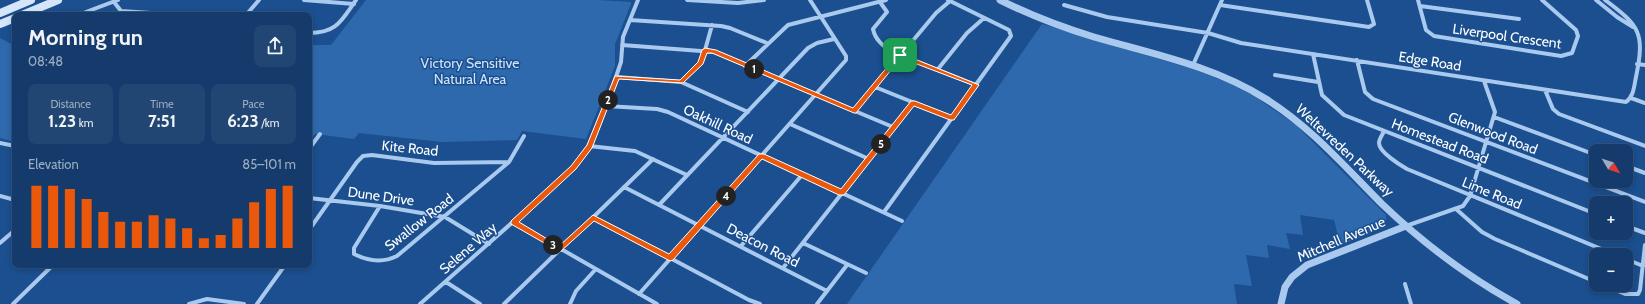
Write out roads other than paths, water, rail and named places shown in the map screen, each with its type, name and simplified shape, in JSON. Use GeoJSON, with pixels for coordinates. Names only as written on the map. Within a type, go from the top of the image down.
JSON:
{"type":"FeatureCollection","features":[{"type":"Feature","properties":{"kind":"main road"},"geometry":{"type":"LineString","coordinates":[[0,13],[31,0]]}},
{"type":"Feature","properties":{"kind":"main road"},"geometry":{"type":"LineString","coordinates":[[29,12],[58,0]]}},
{"type":"Feature","properties":{"kind":"main road"},"geometry":{"type":"LineString","coordinates":[[0,24],[12,19]]}},
{"type":"Feature","properties":{"kind":"street"},"geometry":{"type":"LineString","coordinates":[[86,12],[118,0]]}},
{"type":"Feature","properties":{"kind":"street"},"geometry":{"type":"LineString","coordinates":[[249,12],[259,0]]}},
{"type":"Feature","properties":{"kind":"street"},"geometry":{"type":"LineString","coordinates":[[304,0],[355,2]]}},
{"type":"Feature","properties":{"kind":"street","name":"Selene Way"},"geometry":{"type":"LineString","coordinates":[[420,304],[574,168],[590,146],[617,77],[621,62],[623,38],[638,0]]}},
{"type":"Feature","properties":{"kind":"street"},"geometry":{"type":"LineString","coordinates":[[687,0],[748,3],[764,0]]}},
{"type":"Feature","properties":{"kind":"street"},"geometry":{"type":"LineString","coordinates":[[639,294],[846,60],[821,16],[810,0]]}},
{"type":"Feature","properties":{"kind":"street"},"geometry":{"type":"LineString","coordinates":[[745,66],[767,43],[788,25],[886,0]]}},
{"type":"Feature","properties":{"kind":"street","name":"Weltevreden Parkway"},"geometry":{"type":"LineString","coordinates":[[1000,0],[1022,11],[1058,25],[1193,65],[1246,87],[1288,113],[1318,138],[1406,226],[1448,262],[1474,280],[1517,304]]}},
{"type":"Feature","properties":{"kind":"street"},"geometry":{"type":"LineString","coordinates":[[1193,65],[1222,0]]}},
{"type":"Feature","properties":{"kind":"street"},"geometry":{"type":"LineString","coordinates":[[1220,5],[1369,27],[1374,24],[1367,0]]}},
{"type":"Feature","properties":{"kind":"street","name":"Liverpool Crescent"},"geometry":{"type":"LineString","coordinates":[[1418,0],[1426,30],[1429,34],[1437,37],[1561,56],[1572,53],[1578,36],[1576,30],[1542,0]]}},
{"type":"Feature","properties":{"kind":"street"},"geometry":{"type":"LineString","coordinates":[[1596,0],[1617,17],[1634,28]]}},
{"type":"Feature","properties":{"kind":"street"},"geometry":{"type":"LineString","coordinates":[[1605,0],[1627,18],[1640,39],[1638,64],[1632,98],[1645,103]]}},
{"type":"Feature","properties":{"kind":"street"},"geometry":{"type":"LineString","coordinates":[[854,111],[936,13],[949,1],[1011,33],[1011,36],[884,212]]}},
{"type":"Feature","properties":{"kind":"street"},"geometry":{"type":"LineString","coordinates":[[114,2],[121,11],[136,12]]}},
{"type":"Feature","properties":{"kind":"street"},"geometry":{"type":"LineString","coordinates":[[312,33],[332,31],[337,27],[355,2]]}},
{"type":"Feature","properties":{"kind":"street"},"geometry":{"type":"LineString","coordinates":[[880,2],[887,12],[873,29],[873,33],[884,47],[900,55],[976,85]]}},
{"type":"Feature","properties":{"kind":"street","name":"Edge Road"},"geometry":{"type":"LineString","coordinates":[[1064,5],[1111,18],[1208,33],[1241,43],[1620,102],[1626,102],[1632,98]]}},
{"type":"Feature","properties":{"kind":"street"},"geometry":{"type":"LineString","coordinates":[[1420,6],[1519,19]]}},
{"type":"Feature","properties":{"kind":"street"},"geometry":{"type":"LineString","coordinates":[[938,69],[967,33],[984,18]]}},
{"type":"Feature","properties":{"kind":"street"},"geometry":{"type":"LineString","coordinates":[[630,20],[730,28],[767,43]]}},
{"type":"Feature","properties":{"kind":"street"},"geometry":{"type":"LineString","coordinates":[[681,82],[701,63],[712,26]]}},
{"type":"Feature","properties":{"kind":"street"},"geometry":{"type":"LineString","coordinates":[[659,205],[811,46],[834,39]]}},
{"type":"Feature","properties":{"kind":"street"},"geometry":{"type":"LineString","coordinates":[[622,45],[705,50],[714,52],[893,127]]}},
{"type":"Feature","properties":{"kind":"street","name":"Homestead Road"},"geometry":{"type":"LineString","coordinates":[[1313,54],[1322,95],[1340,112],[1384,132],[1589,211]]}},
{"type":"Feature","properties":{"kind":"street","name":"Glenwood Road"},"geometry":{"type":"LineString","coordinates":[[1357,60],[1365,92],[1371,97],[1645,202]]}},
{"type":"Feature","properties":{"kind":"street"},"geometry":{"type":"LineString","coordinates":[[1638,64],[1645,65]]}},
{"type":"Feature","properties":{"kind":"street"},"geometry":{"type":"LineString","coordinates":[[1274,75],[1318,82]]}},
{"type":"Feature","properties":{"kind":"street"},"geometry":{"type":"LineString","coordinates":[[617,77],[681,82],[748,112]]}},
{"type":"Feature","properties":{"kind":"street"},"geometry":{"type":"LineString","coordinates":[[1406,226],[1463,206],[1470,196],[1494,117],[1494,106],[1484,81]]}},
{"type":"Feature","properties":{"kind":"street"},"geometry":{"type":"LineString","coordinates":[[874,87],[952,118]]}},
{"type":"Feature","properties":{"kind":"street"},"geometry":{"type":"LineString","coordinates":[[1545,90],[1553,109],[1558,114],[1645,146]]}},
{"type":"Feature","properties":{"kind":"street"},"geometry":{"type":"LineString","coordinates":[[783,268],[913,103]]}},
{"type":"Feature","properties":{"kind":"street","name":"Oakhill Road"},"geometry":{"type":"LineString","coordinates":[[606,106],[661,110],[902,221]]}},
{"type":"Feature","properties":{"kind":"street"},"geometry":{"type":"LineString","coordinates":[[1494,117],[1589,152]]}},
{"type":"Feature","properties":{"kind":"street"},"geometry":{"type":"LineString","coordinates":[[790,124],[869,159]]}},
{"type":"Feature","properties":{"kind":"street","name":"Lime Road"},"geometry":{"type":"LineString","coordinates":[[1384,132],[1379,145],[1383,151],[1410,171],[1599,248]]}},
{"type":"Feature","properties":{"kind":"street"},"geometry":{"type":"LineString","coordinates":[[312,145],[320,134]]}},
{"type":"Feature","properties":{"kind":"street","name":"Swallow Road"},"geometry":{"type":"LineString","coordinates":[[380,206],[354,248],[354,254],[360,257],[385,261],[391,260],[445,217],[509,162],[524,136]]}},
{"type":"Feature","properties":{"kind":"street"},"geometry":{"type":"LineString","coordinates":[[0,143],[12,145]]}},
{"type":"Feature","properties":{"kind":"street"},"geometry":{"type":"LineString","coordinates":[[590,146],[629,149],[687,175]]}},
{"type":"Feature","properties":{"kind":"street","name":"Kite Road"},"geometry":{"type":"LineString","coordinates":[[331,199],[357,162],[363,156],[372,155],[434,163],[509,162]]}},
{"type":"Feature","properties":{"kind":"street"},"geometry":{"type":"LineString","coordinates":[[504,304],[653,159]]}},
{"type":"Feature","properties":{"kind":"street"},"geometry":{"type":"LineString","coordinates":[[1633,169],[1645,173]]}},
{"type":"Feature","properties":{"kind":"street"},"geometry":{"type":"LineString","coordinates":[[741,246],[802,175]]}},
{"type":"Feature","properties":{"kind":"street","name":"Deacon Road"},"geometry":{"type":"LineString","coordinates":[[624,187],[827,291]]}},
{"type":"Feature","properties":{"kind":"street"},"geometry":{"type":"LineString","coordinates":[[0,196],[12,199]]}},
{"type":"Feature","properties":{"kind":"street","name":"Dune Drive"},"geometry":{"type":"LineString","coordinates":[[312,198],[331,199],[445,217],[489,244]]}},
{"type":"Feature","properties":{"kind":"street"},"geometry":{"type":"LineString","coordinates":[[312,226],[331,199]]}},
{"type":"Feature","properties":{"kind":"street"},"geometry":{"type":"LineString","coordinates":[[1456,209],[1482,232],[1495,239],[1589,279]]}},
{"type":"Feature","properties":{"kind":"street"},"geometry":{"type":"LineString","coordinates":[[593,217],[749,300],[760,304]]}},
{"type":"Feature","properties":{"kind":"street"},"geometry":{"type":"LineString","coordinates":[[514,222],[560,250],[657,304]]}},
{"type":"Feature","properties":{"kind":"street","name":"Mitchell Avenue"},"geometry":{"type":"LineString","coordinates":[[1281,304],[1286,287],[1292,277],[1307,265],[1406,226]]}},
{"type":"Feature","properties":{"kind":"street"},"geometry":{"type":"LineString","coordinates":[[1633,229],[1645,233]]}},
{"type":"Feature","properties":{"kind":"street"},"geometry":{"type":"LineString","coordinates":[[0,243],[12,233]]}},
{"type":"Feature","properties":{"kind":"street"},"geometry":{"type":"LineString","coordinates":[[803,243],[866,273]]}},
{"type":"Feature","properties":{"kind":"street"},"geometry":{"type":"LineString","coordinates":[[1620,292],[1634,296],[1638,294],[1645,245]]}},
{"type":"Feature","properties":{"kind":"street"},"geometry":{"type":"LineString","coordinates":[[1633,262],[1643,266]]}},
{"type":"Feature","properties":{"kind":"street"},"geometry":{"type":"LineString","coordinates":[[817,304],[847,265]]}},
{"type":"Feature","properties":{"kind":"street"},"geometry":{"type":"LineString","coordinates":[[13,304],[50,268]]}},
{"type":"Feature","properties":{"kind":"street"},"geometry":{"type":"LineString","coordinates":[[257,304],[283,268]]}},
{"type":"Feature","properties":{"kind":"street"},"geometry":{"type":"LineString","coordinates":[[570,304],[576,291],[595,270]]}},
{"type":"Feature","properties":{"kind":"street"},"geometry":{"type":"LineString","coordinates":[[446,282],[480,304]]}},
{"type":"Feature","properties":{"kind":"street"},"geometry":{"type":"LineString","coordinates":[[1405,284],[1411,304]]}},
{"type":"Feature","properties":{"kind":"street"},"geometry":{"type":"LineString","coordinates":[[189,304],[207,299],[244,304]]}},
{"type":"Feature","properties":{"kind":"park label","name":"Victory Sensitive Natural Area"},"geometry":{"type":"Point","coordinates":[470,72]}}]}
